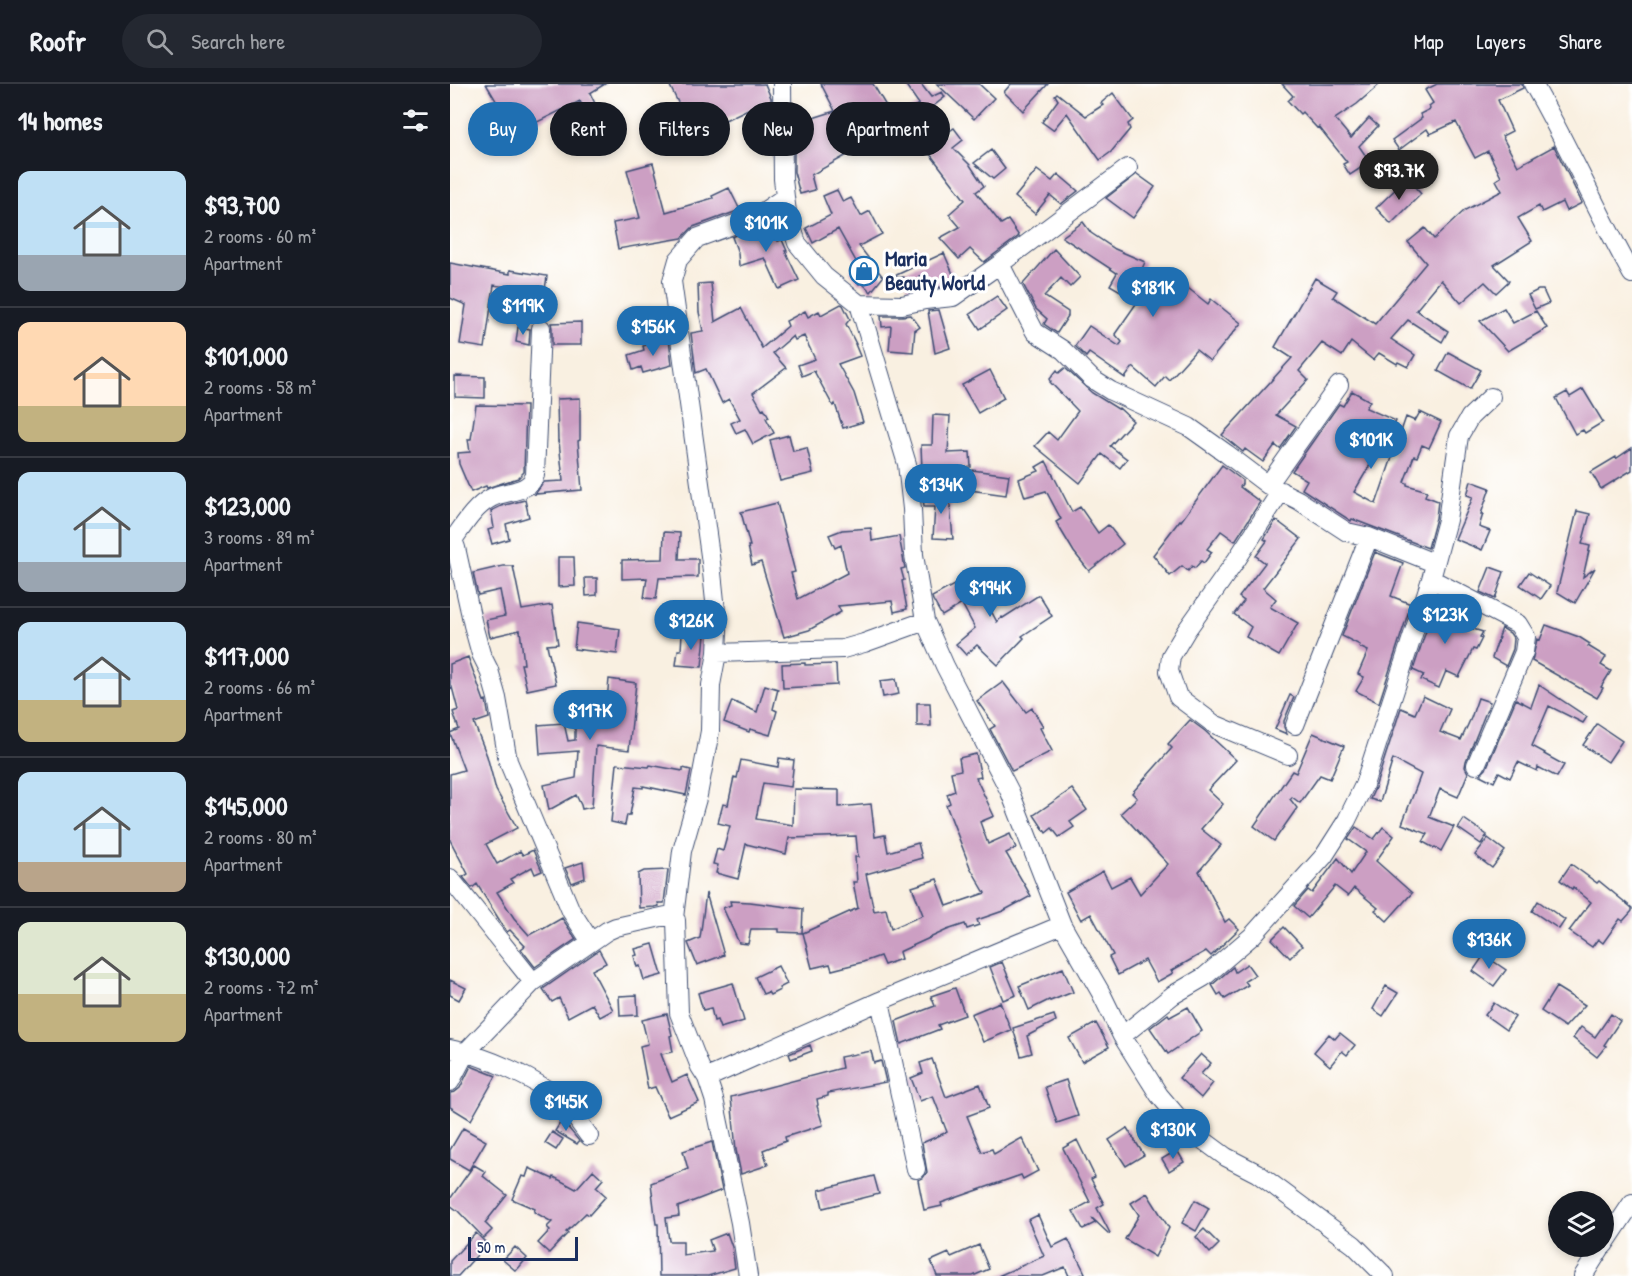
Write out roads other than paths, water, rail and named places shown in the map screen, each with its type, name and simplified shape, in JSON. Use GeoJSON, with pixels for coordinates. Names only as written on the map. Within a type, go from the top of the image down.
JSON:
{"type":"FeatureCollection","features":[{"type":"Feature","properties":{"kind":"street"},"geometry":{"type":"LineString","coordinates":[[782,84],[785,197],[787,212],[797,243],[824,276],[859,304],[907,464],[914,555],[925,621],[945,666],[1010,792],[1062,925],[1101,993],[1122,1036],[1159,1095],[1188,1130],[1226,1157],[1257,1173],[1354,1245],[1385,1276]]}},
{"type":"Feature","properties":{"kind":"street"},"geometry":{"type":"LineString","coordinates":[[1533,84],[1564,139],[1632,274]]}},
{"type":"Feature","properties":{"kind":"street"},"geometry":{"type":"LineString","coordinates":[[859,304],[902,305],[953,297],[1128,168]]}},
{"type":"Feature","properties":{"kind":"street"},"geometry":{"type":"LineString","coordinates":[[748,1276],[741,1222],[714,1099],[679,1013],[676,920],[674,918],[682,851],[698,795],[710,731],[711,685],[717,653],[718,630],[711,563],[672,281],[678,260],[698,238],[757,216],[785,197]]}},
{"type":"Feature","properties":{"kind":"street"},"geometry":{"type":"LineString","coordinates":[[1000,264],[1035,332],[1063,350],[1092,379],[1111,391],[1189,427],[1274,488],[1298,500],[1347,532],[1369,537],[1433,571],[1518,624],[1526,637],[1524,652],[1476,765]]}},
{"type":"Feature","properties":{"kind":"street"},"geometry":{"type":"LineString","coordinates":[[541,328],[533,482],[527,487],[491,497],[451,539],[456,548],[480,654],[489,670],[497,698],[508,761],[571,911],[591,942]]}},
{"type":"Feature","properties":{"kind":"street"},"geometry":{"type":"LineString","coordinates":[[1288,755],[1214,724],[1178,697],[1169,671],[1171,656],[1237,559],[1274,488],[1339,385]]}},
{"type":"Feature","properties":{"kind":"street"},"geometry":{"type":"LineString","coordinates":[[1122,1036],[1173,994],[1204,978],[1252,936],[1324,856],[1347,819],[1364,785],[1433,571],[1447,520],[1459,436],[1470,417],[1491,397]]}},
{"type":"Feature","properties":{"kind":"street"},"geometry":{"type":"LineString","coordinates":[[1295,725],[1369,537]]}},
{"type":"Feature","properties":{"kind":"street"},"geometry":{"type":"LineString","coordinates":[[717,653],[843,649],[925,621]]}},
{"type":"Feature","properties":{"kind":"street"},"geometry":{"type":"LineString","coordinates":[[450,878],[533,982]]}},
{"type":"Feature","properties":{"kind":"street"},"geometry":{"type":"LineString","coordinates":[[450,1082],[458,1051],[533,982],[607,931],[666,916],[674,918]]}},
{"type":"Feature","properties":{"kind":"street"},"geometry":{"type":"LineString","coordinates":[[707,1078],[880,1001],[1062,925]]}},
{"type":"Feature","properties":{"kind":"street"},"geometry":{"type":"LineString","coordinates":[[880,1001],[916,1169]]}},
{"type":"Feature","properties":{"kind":"street"},"geometry":{"type":"LineString","coordinates":[[458,1051],[535,1082],[563,1103],[589,1136]]}},
{"type":"Feature","properties":{"kind":"street"},"geometry":{"type":"LineString","coordinates":[[1614,1230],[1632,1203]]}},
{"type":"Feature","properties":{"kind":"street"},"geometry":{"type":"LineString","coordinates":[[1583,1276],[1596,1257]]}},
{"type":"Feature","properties":{"kind":"place","name":"Maria Beauty World"},"geometry":{"type":"Point","coordinates":[864,271]}}]}
